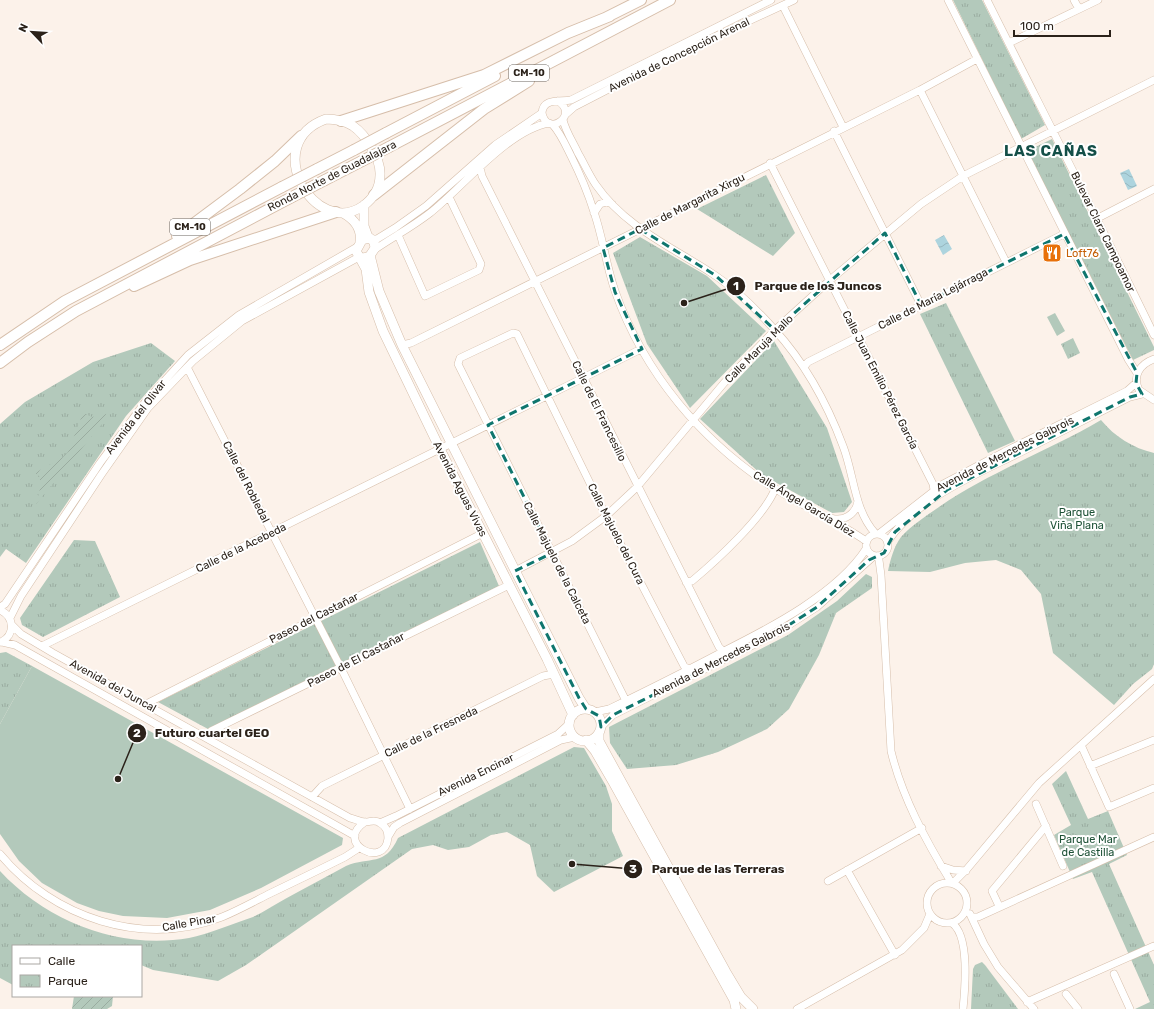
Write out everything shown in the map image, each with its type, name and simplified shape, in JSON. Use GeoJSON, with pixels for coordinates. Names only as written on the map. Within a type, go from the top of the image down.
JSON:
{"type":"FeatureCollection","features":[{"type":"Feature","properties":{"kind":"highway","name":"Ronda Norte de Guadalajara"},"geometry":{"type":"LineString","coordinates":[[0,346],[65,301],[641,0]]}},
{"type":"Feature","properties":{"kind":"highway","name":"Ronda Norte de Guadalajara"},"geometry":{"type":"LineString","coordinates":[[0,363],[45,330],[87,305],[670,0]]}},
{"type":"Feature","properties":{"kind":"highway","name":"CM-10"},"geometry":{"type":"LineString","coordinates":[[341,121],[475,78],[568,33],[610,16]]}},
{"type":"Feature","properties":{"kind":"highway","name":"CM-10"},"geometry":{"type":"LineString","coordinates":[[374,194],[484,109],[516,88],[565,61],[593,40]]}},
{"type":"Feature","properties":{"kind":"highway","name":"CM-10"},"geometry":{"type":"LineString","coordinates":[[65,301],[99,277],[184,232],[275,161],[301,136]]}},
{"type":"Feature","properties":{"kind":"highway","name":"CM-10"},"geometry":{"type":"LineString","coordinates":[[87,305],[190,260],[340,212]]}},
{"type":"Feature","properties":{"kind":"main road","name":"CM-10"},"geometry":{"type":"LineString","coordinates":[[301,136],[316,123],[326,119],[341,121],[351,125],[359,131],[373,152],[380,173],[379,185],[374,194],[364,205],[357,209],[340,212]]}},
{"type":"Feature","properties":{"kind":"main road"},"geometry":{"type":"LineString","coordinates":[[301,136],[296,151],[295,160],[296,170],[301,183],[314,200],[321,206],[340,212],[352,218],[364,241],[375,246],[366,255],[357,253],[364,241],[364,205]]}},
{"type":"Feature","properties":{"kind":"main road","name":"Avenida Aguas Vivas"},"geometry":{"type":"LineString","coordinates":[[366,255],[379,291],[402,345],[450,444],[579,698],[586,709]]}},
{"type":"Feature","properties":{"kind":"main road","name":"Avenida Aguas Vivas"},"geometry":{"type":"LineString","coordinates":[[366,255],[369,292],[376,316],[440,448],[554,674],[571,719]]}},
{"type":"Feature","properties":{"kind":"main road"},"geometry":{"type":"LineString","coordinates":[[600,730],[595,737],[586,740],[575,737],[570,728],[571,719],[581,709],[595,712],[599,716],[600,730],[599,741],[617,780],[696,923],[741,997],[753,1009]]}},
{"type":"Feature","properties":{"kind":"main road"},"geometry":{"type":"LineString","coordinates":[[586,740],[617,780]]}},
{"type":"Feature","properties":{"kind":"main road"},"geometry":{"type":"LineString","coordinates":[[696,923],[734,1000],[736,1009]]}},
{"type":"Feature","properties":{"kind":"street","name":"Avenida de Concepción Arenal"},"geometry":{"type":"LineString","coordinates":[[558,102],[571,100],[771,0]]}},
{"type":"Feature","properties":{"kind":"street","name":"Avenida de Concepción Arenal"},"geometry":{"type":"LineString","coordinates":[[564,117],[574,107],[669,58],[794,0]]}},
{"type":"Feature","properties":{"kind":"street"},"geometry":{"type":"LineString","coordinates":[[948,0],[1064,234],[1128,359],[1138,373]]}},
{"type":"Feature","properties":{"kind":"street","name":"Bulevar Clara Campoamor"},"geometry":{"type":"LineString","coordinates":[[987,0],[1052,131],[1098,218],[1154,335]]}},
{"type":"Feature","properties":{"kind":"street"},"geometry":{"type":"LineString","coordinates":[[1074,0],[1078,9]]}},
{"type":"Feature","properties":{"kind":"street"},"geometry":{"type":"LineString","coordinates":[[1009,43],[1098,0]]}},
{"type":"Feature","properties":{"kind":"street"},"geometry":{"type":"LineString","coordinates":[[783,6],[843,127]]}},
{"type":"Feature","properties":{"kind":"street","name":"Calle de Margarita Xirgu"},"geometry":{"type":"LineString","coordinates":[[402,345],[411,344],[834,131],[920,90],[977,59]]}},
{"type":"Feature","properties":{"kind":"street","name":"Calle Maruja Mallo"},"geometry":{"type":"LineString","coordinates":[[515,571],[572,541],[606,516],[637,487],[692,420],[729,378],[775,330],[830,280],[926,200],[963,176],[1154,80]]}},
{"type":"Feature","properties":{"kind":"street"},"geometry":{"type":"LineString","coordinates":[[920,90],[1006,262]]}},
{"type":"Feature","properties":{"kind":"street"},"geometry":{"type":"LineString","coordinates":[[364,241],[377,238],[395,228],[426,206],[495,145],[542,113],[545,105],[549,102],[558,102],[565,109],[564,117],[596,185],[612,204],[640,229],[715,275],[758,312],[775,330],[804,367],[824,401],[844,446],[858,500],[867,522],[877,533],[888,541],[888,546],[878,555]]}},
{"type":"Feature","properties":{"kind":"street"},"geometry":{"type":"LineString","coordinates":[[542,113],[545,121],[551,124]]}},
{"type":"Feature","properties":{"kind":"street"},"geometry":{"type":"LineString","coordinates":[[366,255],[398,235],[449,197],[480,167],[528,131],[537,126],[551,124],[564,117]]}},
{"type":"Feature","properties":{"kind":"street","name":"Calle Ángel García Díez"},"geometry":{"type":"LineString","coordinates":[[551,124],[576,167],[594,213],[615,292],[642,351],[673,397],[692,420],[716,444],[743,466],[775,489],[825,516],[866,545]]}},
{"type":"Feature","properties":{"kind":"street"},"geometry":{"type":"LineString","coordinates":[[834,131],[921,305]]}},
{"type":"Feature","properties":{"kind":"street","name":"Calle Juan Emilio Pérez García"},"geometry":{"type":"LineString","coordinates":[[770,163],[933,484],[934,490]]}},
{"type":"Feature","properties":{"kind":"street","name":"Calle de El Francesillo"},"geometry":{"type":"LineString","coordinates":[[480,167],[482,176],[637,487],[719,647],[724,652]]}},
{"type":"Feature","properties":{"kind":"street"},"geometry":{"type":"LineString","coordinates":[[1098,218],[1154,189]]}},
{"type":"Feature","properties":{"kind":"street"},"geometry":{"type":"LineString","coordinates":[[398,235],[425,296],[479,270],[481,264],[449,197]]}},
{"type":"Feature","properties":{"kind":"street"},"geometry":{"type":"LineString","coordinates":[[594,213],[600,204],[607,202],[612,204]]}},
{"type":"Feature","properties":{"kind":"street","name":"Calle de María Lejárraga"},"geometry":{"type":"LineString","coordinates":[[804,367],[808,362],[857,336],[1064,234]]}},
{"type":"Feature","properties":{"kind":"street","name":"Avenida del Olivar"},"geometry":{"type":"LineString","coordinates":[[0,607],[5,604],[109,450],[146,401],[188,356],[239,315],[364,241]]}},
{"type":"Feature","properties":{"kind":"street","name":"Avenida del Olivar"},"geometry":{"type":"LineString","coordinates":[[1,642],[9,635],[10,622],[21,596],[101,475],[148,408],[187,368],[242,322],[366,255]]}},
{"type":"Feature","properties":{"kind":"street","name":"Calle Majuelo del Cura"},"geometry":{"type":"LineString","coordinates":[[488,425],[458,364],[460,358],[515,333],[606,516],[684,666],[689,670]]}},
{"type":"Feature","properties":{"kind":"street","name":"Calle de la Acebeda"},"geometry":{"type":"LineString","coordinates":[[42,646],[273,533],[547,395],[639,350],[642,351]]}},
{"type":"Feature","properties":{"kind":"street"},"geometry":{"type":"LineString","coordinates":[[1154,359],[1144,364],[1138,373],[1136,383],[1142,394],[1154,400]]}},
{"type":"Feature","properties":{"kind":"street","name":"Calle del Robledal"},"geometry":{"type":"LineString","coordinates":[[187,368],[273,533],[385,755],[410,809]]}},
{"type":"Feature","properties":{"kind":"street","name":"Avenida de Mercedes Gaibrois"},"geometry":{"type":"LineString","coordinates":[[877,533],[934,490],[1004,452],[1127,391],[1136,383]]}},
{"type":"Feature","properties":{"kind":"street","name":"Avenida de Mercedes Gaibrois"},"geometry":{"type":"LineString","coordinates":[[888,541],[895,532],[916,513],[947,490],[1130,397],[1142,394]]}},
{"type":"Feature","properties":{"kind":"street","name":"Calle Majuelo de la Calceta"},"geometry":{"type":"LineString","coordinates":[[488,425],[626,700]]}},
{"type":"Feature","properties":{"kind":"street"},"geometry":{"type":"LineString","coordinates":[[686,582],[692,581],[727,549],[762,510],[775,489]]}},
{"type":"Feature","properties":{"kind":"street"},"geometry":{"type":"LineString","coordinates":[[825,516],[837,520],[847,518],[857,508],[858,500]]}},
{"type":"Feature","properties":{"kind":"street","name":"Paseo del Castañar"},"geometry":{"type":"LineString","coordinates":[[146,704],[483,533]]}},
{"type":"Feature","properties":{"kind":"street"},"geometry":{"type":"LineString","coordinates":[[877,533],[870,535],[866,545],[869,553],[878,555]]}},
{"type":"Feature","properties":{"kind":"street","name":"Avenida de Mercedes Gaibrois"},"geometry":{"type":"LineString","coordinates":[[595,712],[609,709],[772,628],[811,602],[849,570],[866,545]]}},
{"type":"Feature","properties":{"kind":"street"},"geometry":{"type":"LineString","coordinates":[[878,555],[881,571],[890,745],[897,774],[940,864],[952,882],[961,888],[967,898],[967,908],[963,917],[952,923]]}},
{"type":"Feature","properties":{"kind":"street","name":"Avenida de Mercedes Gaibrois"},"geometry":{"type":"LineString","coordinates":[[600,730],[613,715],[775,634],[817,607],[878,555]]}},
{"type":"Feature","properties":{"kind":"street","name":"Paseo de El Castañar"},"geometry":{"type":"LineString","coordinates":[[206,738],[210,731],[509,585]]}},
{"type":"Feature","properties":{"kind":"street","name":"Avenida del Juncal"},"geometry":{"type":"LineString","coordinates":[[0,610],[21,634],[350,818],[365,822]]}},
{"type":"Feature","properties":{"kind":"street","name":"Avenida del Juncal"},"geometry":{"type":"LineString","coordinates":[[1,642],[16,645],[356,836]]}},
{"type":"Feature","properties":{"kind":"street","name":"Calle de la Fresneda"},"geometry":{"type":"LineString","coordinates":[[312,796],[322,786],[543,676],[554,674]]}},
{"type":"Feature","properties":{"kind":"street"},"geometry":{"type":"LineString","coordinates":[[938,921],[930,914],[927,903],[930,891],[938,884],[952,882],[966,870],[1039,783],[1144,690],[1154,679]]}},
{"type":"Feature","properties":{"kind":"street"},"geometry":{"type":"LineString","coordinates":[[1144,690],[1154,686]]}},
{"type":"Feature","properties":{"kind":"street","name":"Avenida Encinar"},"geometry":{"type":"LineString","coordinates":[[380,823],[558,734],[571,719]]}},
{"type":"Feature","properties":{"kind":"street","name":"Avenida Encinar"},"geometry":{"type":"LineString","coordinates":[[388,837],[394,827],[407,819],[561,740],[575,737]]}},
{"type":"Feature","properties":{"kind":"street"},"geometry":{"type":"LineString","coordinates":[[1090,766],[1154,740]]}},
{"type":"Feature","properties":{"kind":"street"},"geometry":{"type":"LineString","coordinates":[[1081,745],[1109,807],[1154,788]]}},
{"type":"Feature","properties":{"kind":"street"},"geometry":{"type":"LineString","coordinates":[[1036,804],[1063,866]]}},
{"type":"Feature","properties":{"kind":"street"},"geometry":{"type":"LineString","coordinates":[[370,820],[384,826],[388,837],[385,846],[378,852],[368,853],[359,848],[356,836],[360,825],[365,822],[370,820]]}},
{"type":"Feature","properties":{"kind":"street"},"geometry":{"type":"LineString","coordinates":[[999,906],[992,891],[1046,826]]}},
{"type":"Feature","properties":{"kind":"street"},"geometry":{"type":"LineString","coordinates":[[828,881],[922,828]]}},
{"type":"Feature","properties":{"kind":"street"},"geometry":{"type":"LineString","coordinates":[[973,921],[978,916],[999,906],[1154,838]]}},
{"type":"Feature","properties":{"kind":"street","name":"Calle Pinar"},"geometry":{"type":"LineString","coordinates":[[0,854],[28,883],[45,896],[69,910],[103,922],[126,927],[151,929],[174,928],[221,918],[345,857],[359,848]]}},
{"type":"Feature","properties":{"kind":"street"},"geometry":{"type":"LineString","coordinates":[[940,864],[953,870],[966,870]]}},
{"type":"Feature","properties":{"kind":"street"},"geometry":{"type":"LineString","coordinates":[[938,884],[940,864]]}},
{"type":"Feature","properties":{"kind":"street"},"geometry":{"type":"LineString","coordinates":[[848,870],[895,955]]}},
{"type":"Feature","properties":{"kind":"street"},"geometry":{"type":"LineString","coordinates":[[961,888],[966,870]]}},
{"type":"Feature","properties":{"kind":"street"},"geometry":{"type":"LineString","coordinates":[[967,908],[998,967],[1034,1009]]}},
{"type":"Feature","properties":{"kind":"street"},"geometry":{"type":"LineString","coordinates":[[925,927],[930,914]]}},
{"type":"Feature","properties":{"kind":"street"},"geometry":{"type":"LineString","coordinates":[[963,917],[973,921]]}},
{"type":"Feature","properties":{"kind":"street"},"geometry":{"type":"LineString","coordinates":[[796,1009],[895,955],[925,927],[938,921],[952,923],[959,929],[962,942],[964,968],[963,1009]]}},
{"type":"Feature","properties":{"kind":"street"},"geometry":{"type":"LineString","coordinates":[[1028,1002],[1153,947]]}},
{"type":"Feature","properties":{"kind":"street"},"geometry":{"type":"LineString","coordinates":[[1114,974],[1130,1009]]}},
{"type":"Feature","properties":{"kind":"street"},"geometry":{"type":"LineString","coordinates":[[1066,994],[1078,1009]]}},
{"type":"Feature","properties":{"kind":"highlighted area"},"geometry":{"type":"Polygon","coordinates":[[[640,229],[715,275],[775,330],[885,233],[921,305],[1064,234],[1137,373],[1136,383],[1142,394],[1130,397],[947,490],[895,532],[884,553],[869,560],[817,607],[775,634],[613,715],[601,727],[599,716],[586,709],[579,698],[515,571],[552,553],[488,425],[642,349],[615,292],[603,248],[640,229]]]}},
{"type":"Feature","properties":{"kind":"green space"},"geometry":{"type":"Polygon","coordinates":[[[953,0],[982,0],[1045,125],[1021,139],[953,0]]]}},
{"type":"Feature","properties":{"kind":"green space"},"geometry":{"type":"Polygon","coordinates":[[[1052,139],[1154,347],[1154,350],[1133,360],[1027,151],[1052,139]]]}},
{"type":"Feature","properties":{"kind":"green space"},"geometry":{"type":"Polygon","coordinates":[[[766,175],[795,233],[773,256],[697,209],[766,175]]]}},
{"type":"Feature","properties":{"kind":"green space"},"geometry":{"type":"Polygon","coordinates":[[[640,237],[707,276],[766,331],[690,408],[647,344],[613,253],[640,237]]]}},
{"type":"Feature","properties":{"kind":"green space"},"geometry":{"type":"Polygon","coordinates":[[[946,303],[1015,441],[988,453],[920,314],[946,303]]]}},
{"type":"Feature","properties":{"kind":"green space"},"geometry":{"type":"Polygon","coordinates":[[[1055,313],[1065,331],[1057,336],[1047,317],[1055,313]]]}},
{"type":"Feature","properties":{"kind":"green space"},"geometry":{"type":"Polygon","coordinates":[[[1073,338],[1080,353],[1068,359],[1061,344],[1073,338]]]}},
{"type":"Feature","properties":{"kind":"green space"},"geometry":{"type":"Polygon","coordinates":[[[774,341],[827,428],[852,502],[844,512],[832,513],[762,475],[700,419],[774,341]]]}},
{"type":"Feature","properties":{"kind":"green space"},"geometry":{"type":"Polygon","coordinates":[[[151,343],[175,361],[126,416],[26,563],[6,549],[0,557],[0,424],[25,402],[93,362],[151,343]]]}},
{"type":"Feature","properties":{"kind":"green space"},"geometry":{"type":"Polygon","coordinates":[[[83,413],[92,417],[111,413],[36,504],[40,489],[40,477],[35,473],[63,457],[68,452],[83,413]]]}},
{"type":"Feature","properties":{"kind":"green space","name":"Parque Viña Plana"},"geometry":{"type":"Polygon","coordinates":[[[1101,420],[1118,437],[1132,445],[1154,453],[1154,664],[1152,669],[1133,684],[1114,705],[1053,653],[1041,594],[1021,570],[996,560],[965,563],[930,572],[888,571],[896,545],[901,537],[924,517],[958,494],[978,483],[1101,420]]]}},
{"type":"Feature","properties":{"kind":"green space"},"geometry":{"type":"Polygon","coordinates":[[[74,540],[95,541],[120,597],[43,637],[22,625],[20,618],[74,540]]]}},
{"type":"Feature","properties":{"kind":"green space"},"geometry":{"type":"Polygon","coordinates":[[[480,542],[499,586],[208,729],[158,702],[480,542]]]}},
{"type":"Feature","properties":{"kind":"green space"},"geometry":{"type":"Polygon","coordinates":[[[866,574],[872,577],[872,588],[836,613],[819,655],[789,709],[767,729],[718,752],[676,765],[627,769],[610,743],[609,727],[788,635],[837,601],[866,574]]]}},
{"type":"Feature","properties":{"kind":"green space"},"geometry":{"type":"Polygon","coordinates":[[[6,652],[32,666],[0,724],[0,653],[6,652]]]}},
{"type":"Feature","properties":{"kind":"green space"},"geometry":{"type":"Polygon","coordinates":[[[32,666],[343,838],[342,845],[261,888],[210,910],[167,918],[123,916],[99,911],[77,903],[42,883],[19,861],[0,834],[0,724],[32,666]]]}},
{"type":"Feature","properties":{"kind":"green space"},"geometry":{"type":"Polygon","coordinates":[[[574,747],[584,748],[606,786],[612,804],[612,831],[623,856],[554,892],[537,876],[530,845],[507,832],[491,835],[469,847],[448,850],[433,845],[412,849],[246,965],[218,981],[153,970],[142,965],[142,945],[12,945],[12,984],[0,978],[0,871],[19,889],[40,905],[62,918],[111,936],[137,940],[163,941],[189,938],[253,917],[346,866],[382,857],[388,853],[398,838],[574,747]]]}},
{"type":"Feature","properties":{"kind":"green space","name":"Parque Mar de Castilla"},"geometry":{"type":"Polygon","coordinates":[[[1066,771],[1088,819],[1108,811],[1127,855],[1109,864],[1154,965],[1154,1009],[1135,1009],[1150,1002],[1092,872],[1073,879],[1054,835],[1071,825],[1052,784],[1066,771]]]}},
{"type":"Feature","properties":{"kind":"green space"},"geometry":{"type":"Polygon","coordinates":[[[982,962],[1018,1009],[971,1009],[973,969],[975,965],[982,962]]]}},
{"type":"Feature","properties":{"kind":"green space"},"geometry":{"type":"Polygon","coordinates":[[[74,997],[113,997],[112,1006],[107,1009],[72,1009],[74,997]]]}},
{"type":"Feature","properties":{"kind":"water"},"geometry":{"type":"Polygon","coordinates":[[[1129,169],[1137,186],[1128,190],[1120,173],[1129,169]]]}},
{"type":"Feature","properties":{"kind":"water"},"geometry":{"type":"Polygon","coordinates":[[[944,235],[952,249],[943,255],[935,240],[944,235]]]}},
{"type":"Feature","properties":{"kind":"place","name":"Loft76"},"geometry":{"type":"Point","coordinates":[1052,253]}},
{"type":"Feature","properties":{"kind":"place","name":"Parque de los Juncos"},"geometry":{"type":"Point","coordinates":[684,303]}},
{"type":"Feature","properties":{"kind":"place","name":"Futuro cuartel GEO"},"geometry":{"type":"Point","coordinates":[118,779]}},
{"type":"Feature","properties":{"kind":"place","name":"Parque de las Terreras"},"geometry":{"type":"Point","coordinates":[572,864]}},
{"type":"Feature","properties":{"kind":"district","name":"LAS CAÑAS"},"geometry":{"type":"Point","coordinates":[1051,151]}}]}
